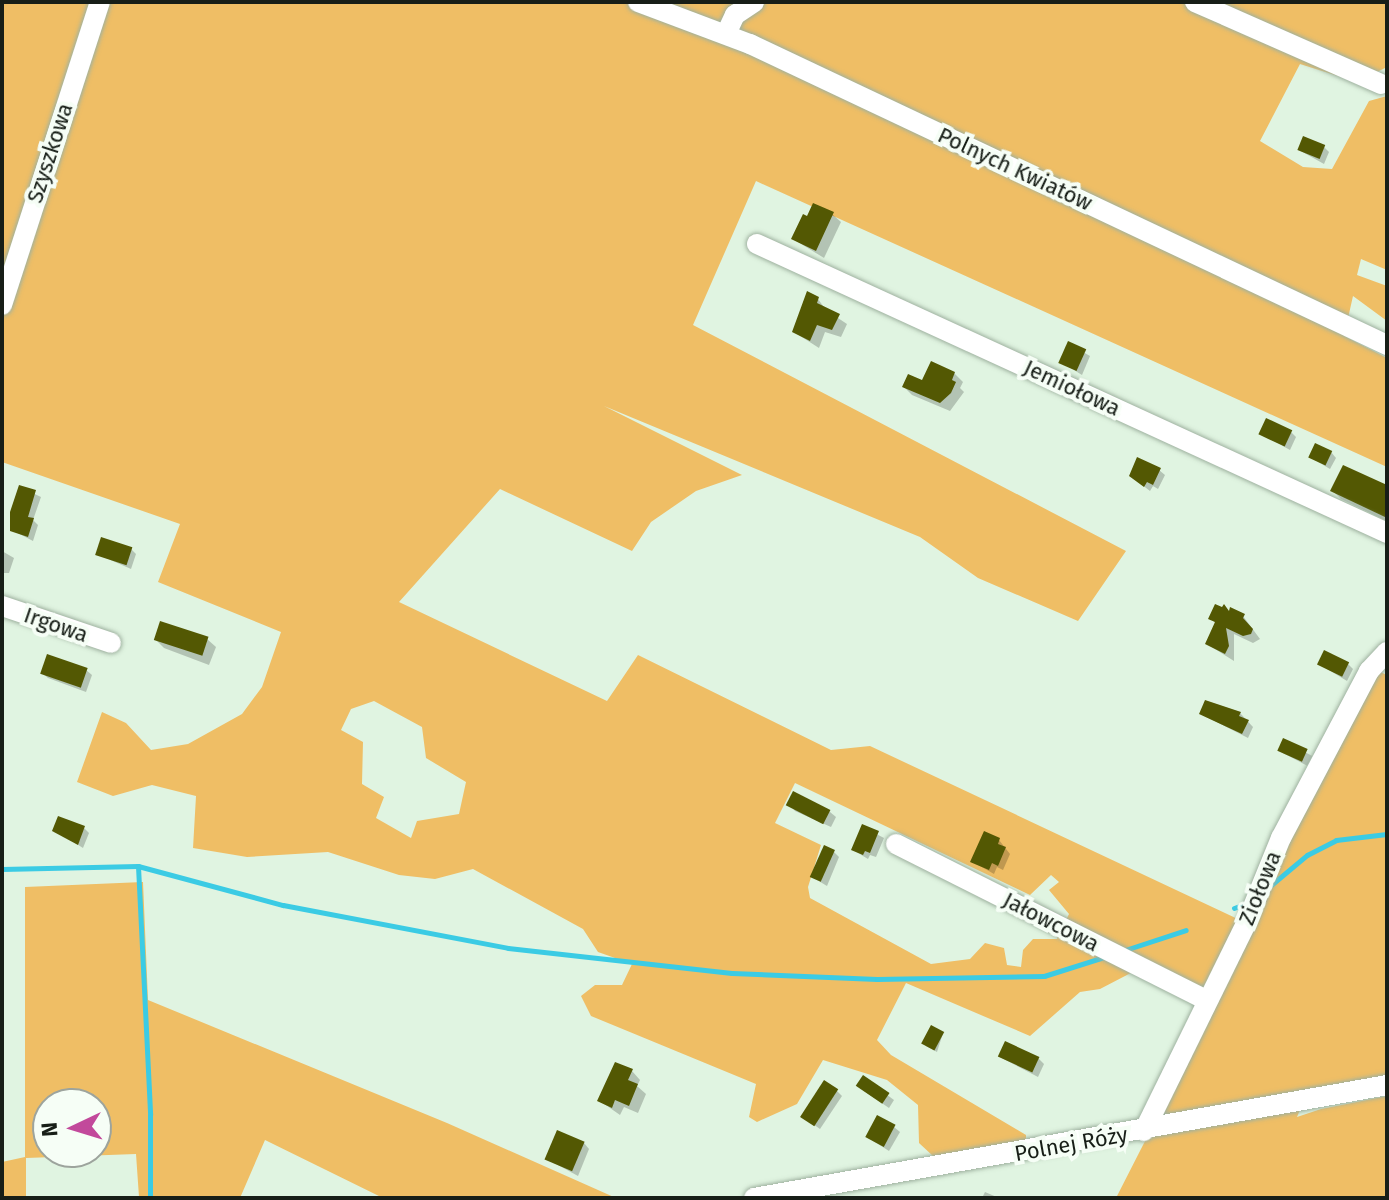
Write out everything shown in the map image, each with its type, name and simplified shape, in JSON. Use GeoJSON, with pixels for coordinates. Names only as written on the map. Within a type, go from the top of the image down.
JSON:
{"type":"FeatureCollection","features":[{"type":"Feature","properties":{"kind":"street","name":"Szyszkowa"},"geometry":{"type":"LineString","coordinates":[[2,305],[100,2]]}},
{"type":"Feature","properties":{"kind":"street","name":"Polnych Kwiatów"},"geometry":{"type":"LineString","coordinates":[[638,2],[726,34],[1387,345]]}},
{"type":"Feature","properties":{"kind":"street"},"geometry":{"type":"LineString","coordinates":[[726,34],[735,15],[754,2]]}},
{"type":"Feature","properties":{"kind":"street"},"geometry":{"type":"LineString","coordinates":[[1195,2],[1381,84]]}},
{"type":"Feature","properties":{"kind":"street","name":"Jemiołowa"},"geometry":{"type":"LineString","coordinates":[[757,244],[1387,533]]}},
{"type":"Feature","properties":{"kind":"street","name":"Irgowa"},"geometry":{"type":"LineString","coordinates":[[2,606],[111,643]]}},
{"type":"Feature","properties":{"kind":"street","name":"Ziołowa"},"geometry":{"type":"LineString","coordinates":[[1144,1131],[1246,924],[1281,838],[1369,671],[1387,652]]}},
{"type":"Feature","properties":{"kind":"street","name":"Jałowcowa"},"geometry":{"type":"LineString","coordinates":[[896,844],[1206,1000]]}},
{"type":"Feature","properties":{"kind":"street","name":"Polnej Róży"},"geometry":{"type":"LineString","coordinates":[[754,1198],[1144,1131],[1387,1085]]}},
{"type":"Feature","properties":{"kind":"shaded area"},"geometry":{"type":"Polygon","coordinates":[[[2,2],[1387,2],[1387,67],[1357,82],[1300,64],[1260,141],[1303,167],[1332,169],[1369,101],[1387,96],[1387,270],[1361,259],[1357,275],[1387,286],[1387,321],[1353,296],[1344,336],[1387,358],[1387,467],[756,181],[693,325],[1126,551],[1078,621],[978,578],[920,537],[604,406],[742,475],[696,491],[651,522],[632,551],[500,489],[399,602],[607,701],[638,655],[831,750],[870,746],[1242,921],[1203,991],[1150,963],[1100,989],[1080,992],[1030,1036],[906,983],[877,1040],[891,1055],[1026,1135],[1026,1145],[933,1156],[919,1143],[918,1105],[887,1080],[823,1060],[797,1104],[757,1122],[749,1117],[756,1084],[591,1016],[581,996],[595,985],[622,985],[632,964],[598,952],[583,929],[473,869],[435,879],[399,875],[328,852],[247,857],[193,848],[196,796],[152,785],[113,796],[77,782],[102,712],[126,723],[151,750],[188,744],[242,714],[262,687],[281,632],[158,582],[180,524],[2,462],[2,2]],[[374,701],[351,709],[341,730],[363,742],[362,784],[384,797],[376,818],[411,838],[417,821],[459,814],[466,782],[426,758],[422,727],[374,701]],[[795,783],[775,823],[821,845],[808,887],[810,898],[931,964],[970,959],[985,943],[1004,948],[1007,965],[1021,967],[1023,950],[1033,939],[1057,939],[1069,914],[1049,890],[1059,882],[1051,875],[1030,895],[795,783]]]}},
{"type":"Feature","properties":{"kind":"shaded area"},"geometry":{"type":"Polygon","coordinates":[[[1378,671],[1387,675],[1387,1078],[1307,1093],[1297,1117],[1387,1096],[1387,1198],[1116,1198],[1167,1098],[1284,845],[1378,671]]]}},
{"type":"Feature","properties":{"kind":"shaded area"},"geometry":{"type":"Polygon","coordinates":[[[143,882],[148,1000],[447,1123],[616,1198],[383,1198],[265,1140],[240,1198],[139,1197],[136,1154],[112,1155],[112,1088],[32,1088],[32,1158],[26,1158],[26,1198],[2,1198],[2,1162],[25,1157],[25,887],[143,882]]]}},
{"type":"Feature","properties":{"kind":"building"},"geometry":{"type":"Polygon","coordinates":[[[1303,136],[1325,145],[1320,159],[1297,150],[1303,136]]]}},
{"type":"Feature","properties":{"kind":"building"},"geometry":{"type":"Polygon","coordinates":[[[813,203],[834,212],[816,251],[791,239],[803,214],[807,216],[813,203]]]}},
{"type":"Feature","properties":{"kind":"building"},"geometry":{"type":"Polygon","coordinates":[[[807,291],[819,297],[817,303],[840,314],[832,330],[817,325],[810,341],[792,332],[807,291]]]}},
{"type":"Feature","properties":{"kind":"building"},"geometry":{"type":"Polygon","coordinates":[[[1068,341],[1086,349],[1077,371],[1058,363],[1068,341]]]}},
{"type":"Feature","properties":{"kind":"building"},"geometry":{"type":"Polygon","coordinates":[[[931,361],[955,372],[952,380],[956,382],[951,393],[940,403],[902,387],[908,374],[922,380],[931,361]]]}},
{"type":"Feature","properties":{"kind":"building"},"geometry":{"type":"Polygon","coordinates":[[[1266,418],[1292,430],[1285,447],[1258,434],[1266,418]]]}},
{"type":"Feature","properties":{"kind":"building"},"geometry":{"type":"Polygon","coordinates":[[[1315,443],[1332,451],[1325,466],[1308,458],[1315,443]]]}},
{"type":"Feature","properties":{"kind":"building"},"geometry":{"type":"Polygon","coordinates":[[[1137,457],[1161,468],[1153,485],[1147,482],[1144,487],[1129,476],[1137,457]]]}},
{"type":"Feature","properties":{"kind":"building"},"geometry":{"type":"Polygon","coordinates":[[[1343,465],[1387,485],[1387,518],[1330,491],[1343,465]]]}},
{"type":"Feature","properties":{"kind":"building"},"geometry":{"type":"Polygon","coordinates":[[[19,485],[36,490],[28,517],[34,518],[28,537],[10,531],[10,512],[19,485]]]}},
{"type":"Feature","properties":{"kind":"building"},"geometry":{"type":"Polygon","coordinates":[[[101,537],[132,547],[127,565],[95,555],[101,537]]]}},
{"type":"Feature","properties":{"kind":"building"},"geometry":{"type":"Polygon","coordinates":[[[1215,604],[1222,607],[1224,604],[1229,611],[1230,607],[1245,614],[1243,618],[1253,629],[1251,634],[1243,636],[1226,628],[1229,646],[1225,654],[1205,644],[1215,622],[1208,619],[1215,604]]]}},
{"type":"Feature","properties":{"kind":"building"},"geometry":{"type":"Polygon","coordinates":[[[160,621],[209,637],[202,656],[154,640],[160,621]]]}},
{"type":"Feature","properties":{"kind":"building"},"geometry":{"type":"Polygon","coordinates":[[[1324,650],[1349,662],[1342,677],[1317,664],[1324,650]]]}},
{"type":"Feature","properties":{"kind":"building"},"geometry":{"type":"Polygon","coordinates":[[[47,654],[88,668],[81,688],[40,674],[47,654]]]}},
{"type":"Feature","properties":{"kind":"building"},"geometry":{"type":"Polygon","coordinates":[[[1205,700],[1241,712],[1239,716],[1249,720],[1242,734],[1199,714],[1205,700]]]}},
{"type":"Feature","properties":{"kind":"building"},"geometry":{"type":"Polygon","coordinates":[[[1283,738],[1308,749],[1302,762],[1277,751],[1283,738]]]}},
{"type":"Feature","properties":{"kind":"building"},"geometry":{"type":"Polygon","coordinates":[[[793,791],[830,810],[823,824],[786,805],[793,791]]]}},
{"type":"Feature","properties":{"kind":"building"},"geometry":{"type":"Polygon","coordinates":[[[58,816],[85,826],[78,845],[52,831],[58,816]]]}},
{"type":"Feature","properties":{"kind":"building"},"geometry":{"type":"Polygon","coordinates":[[[862,824],[879,831],[870,853],[865,851],[863,855],[851,850],[862,824]]]}},
{"type":"Feature","properties":{"kind":"building"},"geometry":{"type":"Polygon","coordinates":[[[984,831],[1000,838],[998,844],[1006,847],[998,866],[992,863],[989,870],[970,862],[984,831]]]}},
{"type":"Feature","properties":{"kind":"building"},"geometry":{"type":"Polygon","coordinates":[[[824,845],[835,850],[821,882],[810,877],[824,845]]]}},
{"type":"Feature","properties":{"kind":"building"},"geometry":{"type":"Polygon","coordinates":[[[931,1025],[944,1032],[934,1051],[921,1044],[931,1025]]]}},
{"type":"Feature","properties":{"kind":"building"},"geometry":{"type":"Polygon","coordinates":[[[1005,1041],[1039,1057],[1032,1072],[998,1056],[1005,1041]]]}},
{"type":"Feature","properties":{"kind":"building"},"geometry":{"type":"Polygon","coordinates":[[[615,1062],[633,1069],[628,1080],[638,1084],[629,1106],[615,1100],[612,1108],[597,1101],[615,1062]]]}},
{"type":"Feature","properties":{"kind":"building"},"geometry":{"type":"Polygon","coordinates":[[[863,1075],[890,1093],[882,1104],[856,1086],[863,1075]]]}},
{"type":"Feature","properties":{"kind":"building"},"geometry":{"type":"Polygon","coordinates":[[[824,1080],[838,1089],[814,1126],[800,1117],[824,1080]]]}},
{"type":"Feature","properties":{"kind":"building"},"geometry":{"type":"Polygon","coordinates":[[[877,1115],[896,1125],[884,1147],[865,1137],[877,1115]]]}},
{"type":"Feature","properties":{"kind":"building"},"geometry":{"type":"Polygon","coordinates":[[[557,1130],[585,1142],[572,1171],[544,1159],[557,1130]]]}},
{"type":"Feature","properties":{"kind":"waterway"},"geometry":{"type":"LineString","coordinates":[[1271,885],[1307,855],[1336,840],[1387,834]]}},
{"type":"Feature","properties":{"kind":"waterway"},"geometry":{"type":"LineString","coordinates":[[138,866],[283,905],[508,948],[732,973],[877,979],[1044,976],[1107,956]]}},
{"type":"Feature","properties":{"kind":"waterway"},"geometry":{"type":"LineString","coordinates":[[2,869],[138,866],[150,1115],[150,1198]]}},
{"type":"Feature","properties":{"kind":"waterway"},"geometry":{"type":"LineString","coordinates":[[1234,908],[1245,904]]}},
{"type":"Feature","properties":{"kind":"waterway"},"geometry":{"type":"LineString","coordinates":[[1122,951],[1186,930]]}}]}
